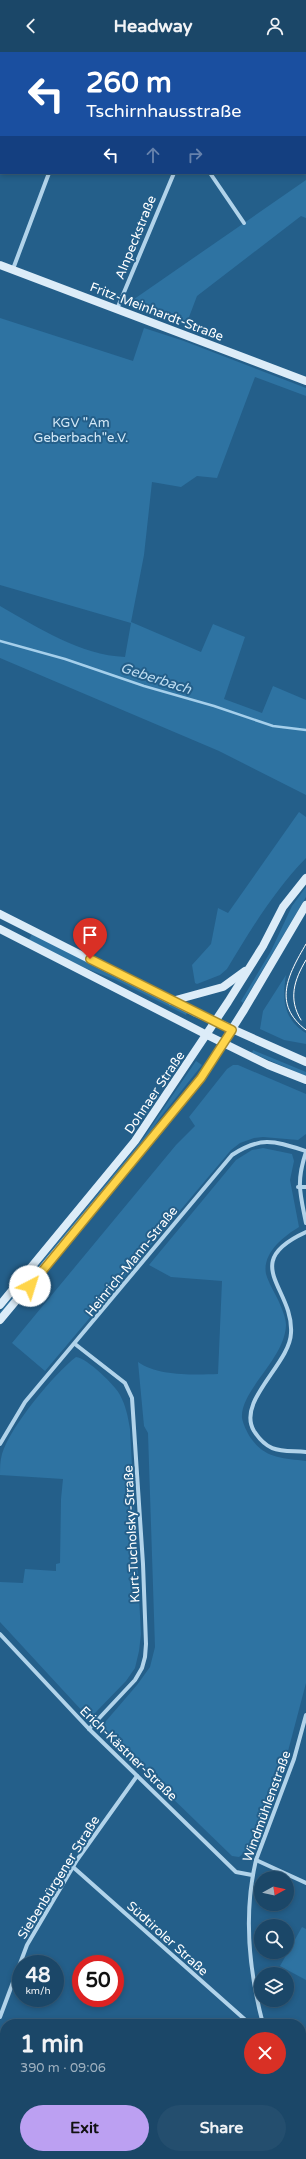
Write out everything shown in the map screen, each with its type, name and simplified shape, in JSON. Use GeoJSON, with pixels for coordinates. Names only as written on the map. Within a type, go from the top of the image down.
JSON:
{"type":"FeatureCollection","features":[{"type":"Feature","properties":{"kind":"main road","name":"Fritz-Meinhardt-Straße"},"geometry":{"type":"LineString","coordinates":[[0,265],[306,381]]}},
{"type":"Feature","properties":{"kind":"main road","name":"Dohnaer Straße"},"geometry":{"type":"LineString","coordinates":[[0,1304],[135,1140],[215,1022],[275,924],[283,907],[306,878]]}},
{"type":"Feature","properties":{"kind":"main road","name":"Dohnaer Straße"},"geometry":{"type":"LineString","coordinates":[[0,1320],[201,1078],[232,1030],[306,905]]}},
{"type":"Feature","properties":{"kind":"main road"},"geometry":{"type":"LineString","coordinates":[[0,914],[215,1022],[306,1062]]}},
{"type":"Feature","properties":{"kind":"main road"},"geometry":{"type":"LineString","coordinates":[[0,929],[223,1044],[306,1080]]}},
{"type":"Feature","properties":{"kind":"main road"},"geometry":{"type":"LineString","coordinates":[[172,1001],[223,987],[248,968]]}},
{"type":"Feature","properties":{"kind":"street"},"geometry":{"type":"LineString","coordinates":[[12,269],[50,174]]}},
{"type":"Feature","properties":{"kind":"street","name":"Alnpeckstraße"},"geometry":{"type":"LineString","coordinates":[[117,309],[174,174]]}},
{"type":"Feature","properties":{"kind":"street"},"geometry":{"type":"LineString","coordinates":[[211,174],[244,223]]}},
{"type":"Feature","properties":{"kind":"street","name":"Heinrich-Mann-Straße"},"geometry":{"type":"LineString","coordinates":[[0,1444],[25,1402],[232,1155],[247,1145],[264,1142],[286,1144],[306,1151]]}},
{"type":"Feature","properties":{"kind":"street"},"geometry":{"type":"LineString","coordinates":[[306,1151],[298,1187],[306,1223]]}},
{"type":"Feature","properties":{"kind":"street"},"geometry":{"type":"LineString","coordinates":[[298,1187],[306,1187]]}},
{"type":"Feature","properties":{"kind":"street"},"geometry":{"type":"LineString","coordinates":[[306,1232],[282,1245],[274,1257],[272,1271],[292,1317],[292,1335],[283,1355],[254,1402],[250,1413],[252,1428],[262,1443],[272,1449],[306,1452]]}},
{"type":"Feature","properties":{"kind":"street","name":"Kurt-Tucholsky-Straße"},"geometry":{"type":"LineString","coordinates":[[75,1344],[125,1383],[132,1398],[143,1564],[146,1644],[142,1668],[135,1680],[89,1729]]}},
{"type":"Feature","properties":{"kind":"street","name":"Erich-Kästner-Straße"},"geometry":{"type":"LineString","coordinates":[[0,1634],[89,1729],[236,1872],[252,1875]]}},
{"type":"Feature","properties":{"kind":"street","name":"Windmühlenstraße"},"geometry":{"type":"LineString","coordinates":[[262,2019],[254,1989],[249,1947],[252,1875],[256,1860],[292,1765],[306,1715]]}},
{"type":"Feature","properties":{"kind":"street","name":"Siebenbürgener Straße"},"geometry":{"type":"LineString","coordinates":[[0,2017],[27,1945],[73,1867],[137,1776]]}},
{"type":"Feature","properties":{"kind":"street"},"geometry":{"type":"LineString","coordinates":[[256,1860],[306,1883]]}},
{"type":"Feature","properties":{"kind":"street","name":"Südtiroler Straße"},"geometry":{"type":"LineString","coordinates":[[73,1867],[244,2019]]}},
{"type":"Feature","properties":{"kind":"green space"},"geometry":{"type":"Polygon","coordinates":[[[306,180],[306,218],[301,216],[197,296],[186,325],[127,304],[306,180]]]}},
{"type":"Feature","properties":{"kind":"green space","name":"KGV \"Am Geberbach\"e.V."},"geometry":{"type":"Polygon","coordinates":[[[0,318],[133,361],[144,328],[184,341],[306,388],[306,396],[255,377],[217,478],[197,476],[181,487],[152,482],[144,555],[131,622],[201,652],[213,624],[245,637],[224,699],[262,713],[273,686],[306,700],[306,795],[219,751],[0,658],[0,606],[60,639],[76,646],[108,655],[125,657],[131,623],[0,585],[0,318]]]}},
{"type":"Feature","properties":{"kind":"green space"},"geometry":{"type":"Polygon","coordinates":[[[299,812],[306,817],[306,858],[273,897],[227,969],[220,975],[197,984],[195,983],[192,965],[211,944],[218,908],[228,913],[299,812]]]}},
{"type":"Feature","properties":{"kind":"green space"},"geometry":{"type":"Polygon","coordinates":[[[306,887],[306,897],[243,1003],[241,1001],[271,951],[292,906],[306,887]]]}},
{"type":"Feature","properties":{"kind":"green space"},"geometry":{"type":"Polygon","coordinates":[[[32,934],[187,1013],[186,1015],[116,980],[85,968],[29,940],[32,934]]]}},
{"type":"Feature","properties":{"kind":"green space"},"geometry":{"type":"Polygon","coordinates":[[[286,975],[284,992],[286,1007],[293,1021],[306,1033],[306,1044],[284,1040],[260,1029],[263,1011],[286,975]]]}},
{"type":"Feature","properties":{"kind":"green space"},"geometry":{"type":"Polygon","coordinates":[[[253,1050],[306,1072],[306,1076],[252,1053],[253,1050]]]}},
{"type":"Feature","properties":{"kind":"green space"},"geometry":{"type":"Polygon","coordinates":[[[196,1061],[202,1065],[159,1119],[146,1139],[0,1315],[0,1312],[144,1137],[196,1061]]]}},
{"type":"Feature","properties":{"kind":"green space"},"geometry":{"type":"Polygon","coordinates":[[[233,1065],[238,1065],[306,1094],[306,1134],[298,1140],[263,1137],[254,1138],[240,1143],[231,1150],[45,1371],[12,1343],[176,1145],[195,1126],[189,1117],[227,1069],[233,1065]]]}},
{"type":"Feature","properties":{"kind":"green space"},"geometry":{"type":"Polygon","coordinates":[[[263,1148],[292,1154],[294,1161],[290,1180],[299,1227],[275,1246],[267,1259],[266,1274],[283,1311],[285,1319],[286,1325],[284,1338],[271,1362],[248,1396],[243,1407],[242,1418],[250,1437],[262,1450],[282,1458],[306,1461],[306,1683],[287,1755],[247,1850],[239,1857],[232,1856],[100,1728],[137,1685],[150,1667],[155,1647],[148,1433],[144,1426],[138,1362],[155,1370],[176,1374],[218,1374],[222,1281],[171,1277],[149,1265],[236,1160],[252,1150],[263,1148]]]}},
{"type":"Feature","properties":{"kind":"green space"},"geometry":{"type":"Polygon","coordinates":[[[76,1357],[94,1367],[113,1385],[122,1399],[128,1416],[130,1429],[141,1634],[135,1668],[126,1681],[94,1714],[89,1716],[85,1714],[0,1622],[0,1582],[23,1583],[25,1569],[56,1571],[56,1564],[60,1563],[61,1499],[63,1479],[0,1475],[0,1462],[2,1454],[23,1416],[45,1388],[76,1357]]]}},
{"type":"Feature","properties":{"kind":"green space"},"geometry":{"type":"Polygon","coordinates":[[[302,1927],[306,1929],[306,1980],[294,1974],[294,1967],[280,1966],[284,1959],[294,1959],[294,1941],[302,1927]]]}},
{"type":"Feature","properties":{"kind":"waterway","name":"Geberbach"},"geometry":{"type":"LineString","coordinates":[[0,641],[65,659],[144,686],[214,706],[273,726],[306,730]]}},
{"type":"Feature","properties":{"kind":"tram line"},"geometry":{"type":"LineString","coordinates":[[306,944],[289,978],[286,989],[286,1000],[289,1010],[306,1030]]}},
{"type":"Feature","properties":{"kind":"tram line"},"geometry":{"type":"LineString","coordinates":[[301,1020],[295,1005],[294,990],[298,975],[306,960]]}},
{"type":"Feature","properties":{"kind":"route"},"geometry":{"type":"LineString","coordinates":[[30,1286],[201,1078],[232,1030],[90,959]]}}]}
